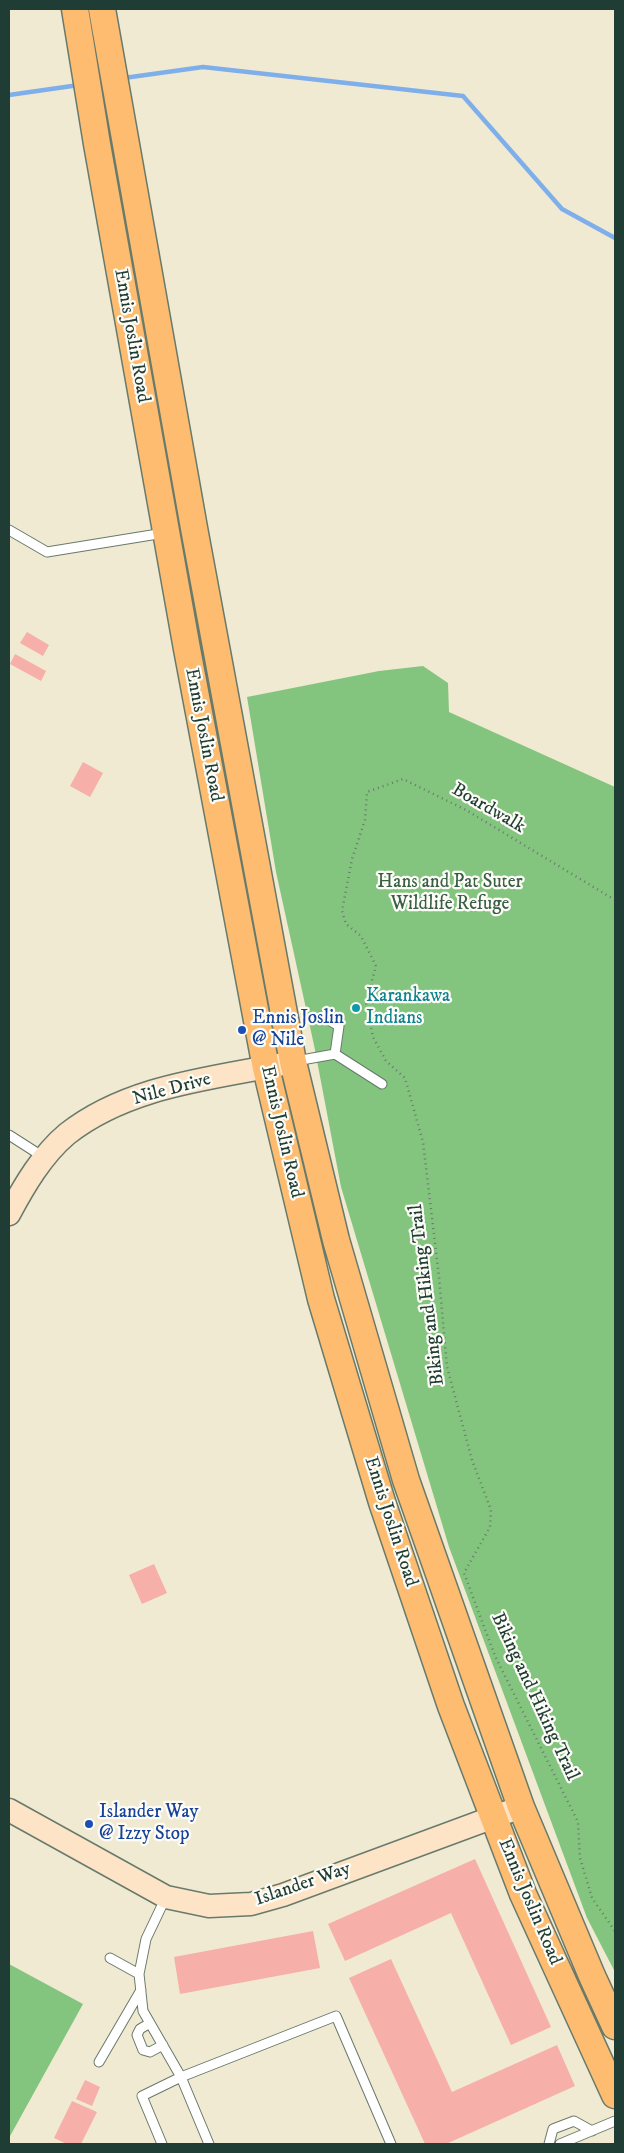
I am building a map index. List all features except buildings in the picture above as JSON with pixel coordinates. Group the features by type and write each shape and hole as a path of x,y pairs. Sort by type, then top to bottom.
{"main road":[{"name":"Ennis Joslin Road","path":"103,18 194,528 293,1062 336,1240 406,1480 521,1806 592,1976 615,2026"},
{"name":"Ennis Joslin Road","path":"76,21 167,533 266,1068 321,1299 382,1502 451,1706 523,1894 615,2096"},
{"path":"167,533 194,528"}],"street":[{"name":"Nile Drive","path":"9,1214 23,1188 45,1158 66,1135 88,1120 147,1092 293,1062"},
{"name":"Islander Way","path":"9,1810 118,1872 166,1896 209,1906 251,1904 283,1895 521,1806"}],"lane":[{"path":"9,530 47,552 167,533"},
{"path":"322,1016 339,1026 335,1054"},
{"path":"293,1062 335,1054 382,1084"},
{"path":"9,1135 45,1158"},
{"path":"166,1896 146,1939 139,1974 143,2011 181,2077 209,2144"},
{"path":"110,1958 139,1974"},
{"path":"99,2062 141,1990"},
{"path":"162,2144 142,2096 181,2077 336,2016 392,2144"},
{"path":"150,2023 140,2029 137,2035 143,2050 150,2052 163,2045"},
{"path":"549,2144 553,2130 574,2121 592,2131"},
{"path":"560,2144 615,2122"}],"path":[{"name":"Boardwalk","path":"364,820 367,792 403,779 466,810 615,900"},
{"name":"Biking and Hiking Trail","path":"364,820 352,859 342,911 346,924 361,936 376,966 366,1002 373,1037 386,1061 405,1078 422,1142 439,1277 447,1367 472,1460 491,1510 490,1527 464,1573 495,1656 578,1822 580,1858 592,1898 615,1931"}],"green space":[{"name":"Hans and Pat Suter Wildlife Refuge","path":"423,666 448,683 449,712 615,787 615,1972 587,1918 449,1547 341,1187 314,1045 276,872 247,697 379,671"},
{"path":"9,1964 83,2004 9,2138"}],"waterway":[{"path":"124,78 203,67 463,96 562,209 615,238"},
{"path":"9,95 79,85"}],"place":[{"name":"Karankawa Indians","path":"356,1008"},
{"name":"Ennis Joslin @ Nile","path":"242,1030"},
{"name":"Islander Way @ Izzy Stop","path":"89,1824"}]}
